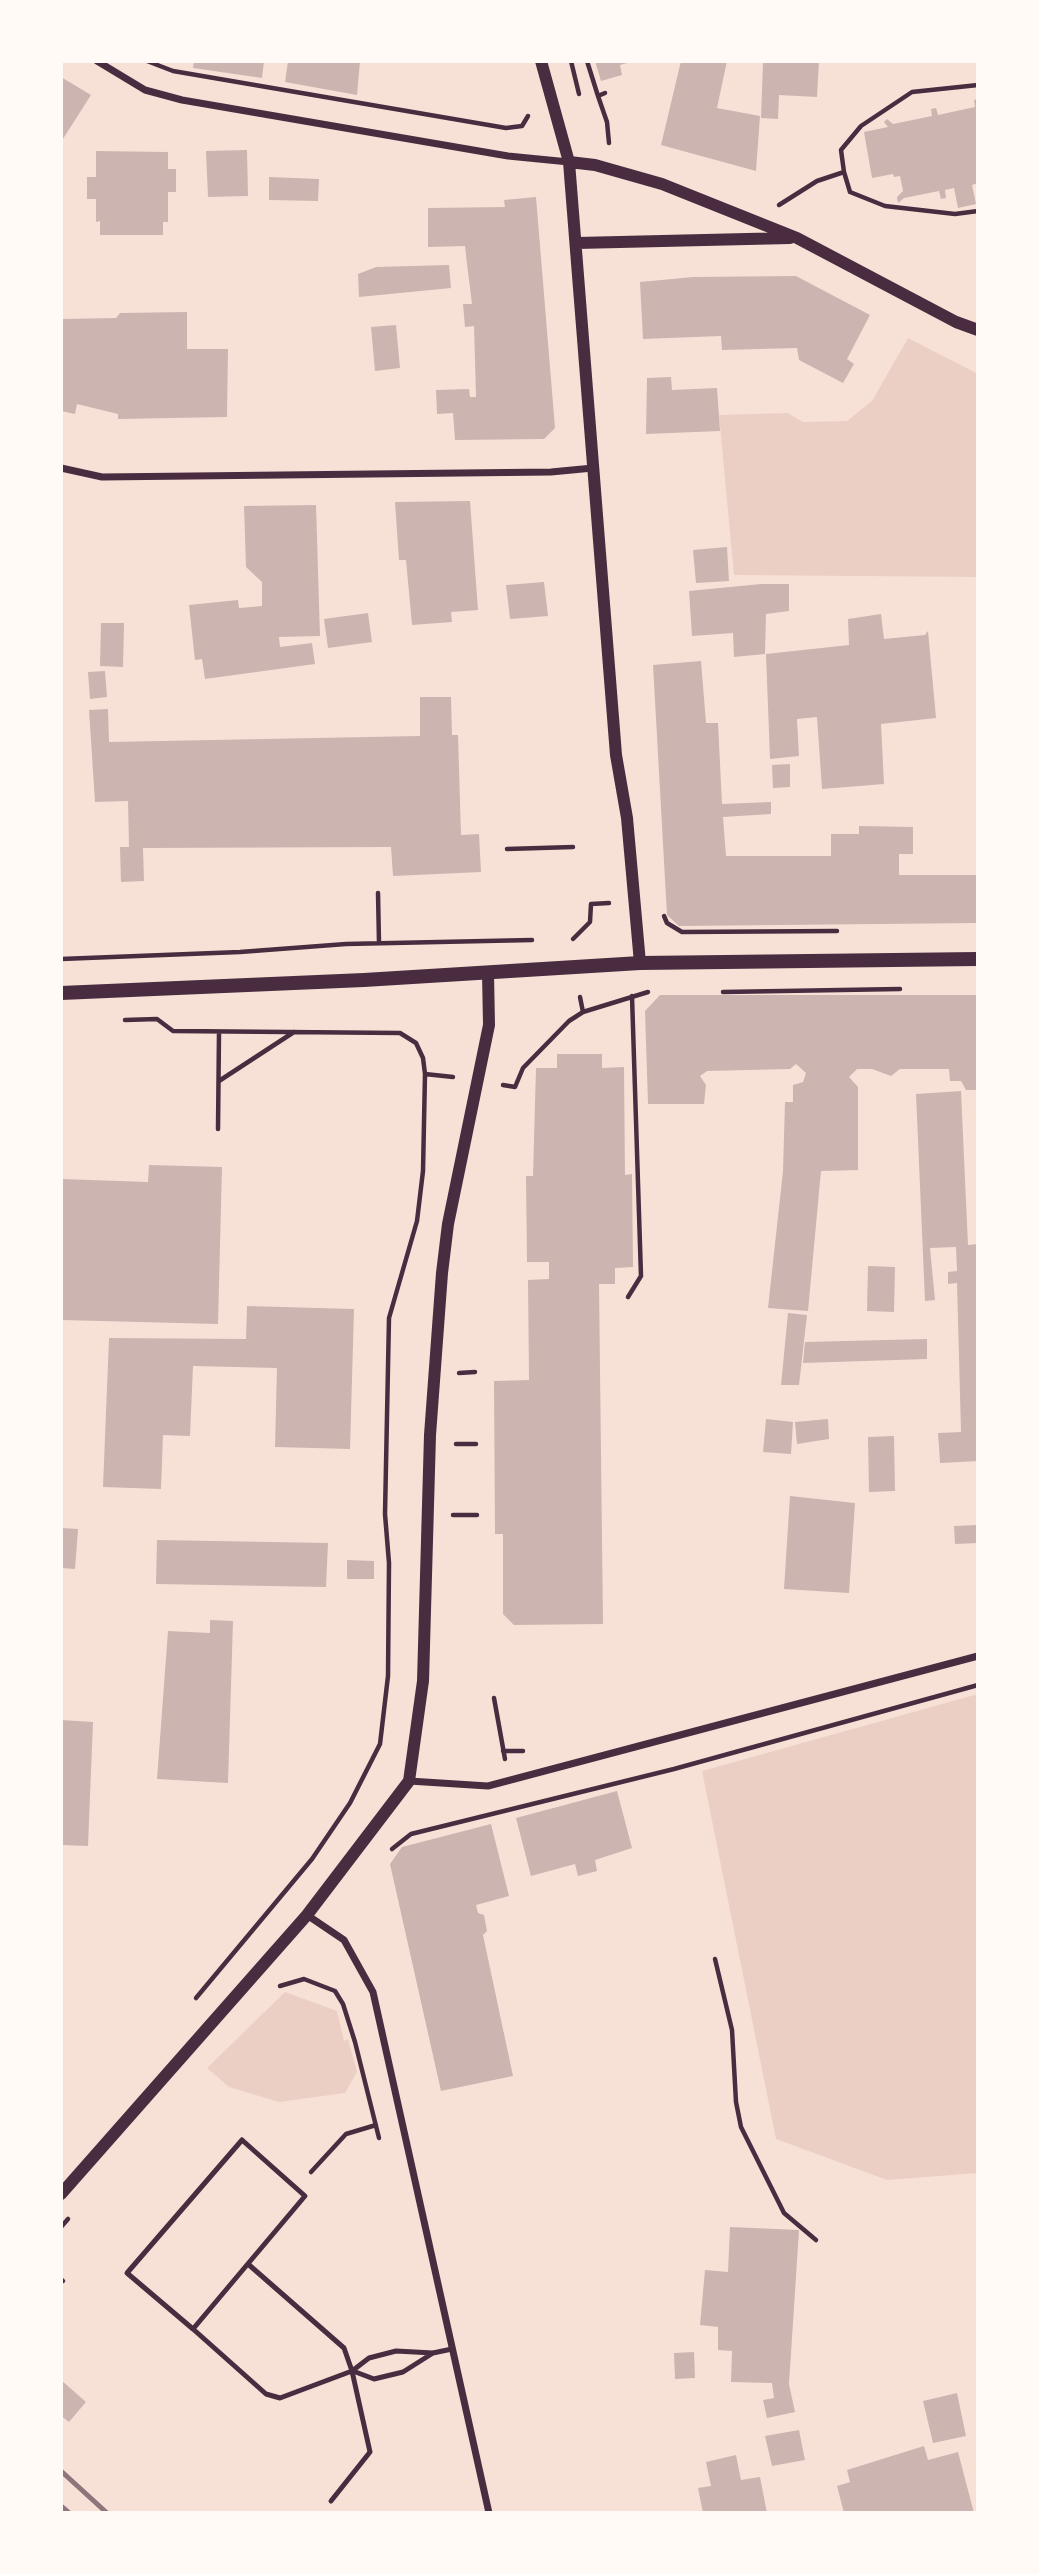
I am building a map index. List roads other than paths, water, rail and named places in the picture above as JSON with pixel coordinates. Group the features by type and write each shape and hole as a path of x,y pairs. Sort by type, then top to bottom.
{"main road":[{"path":"61,993 488,973 640,962 978,959"}],"street":[{"path":"97,61 145,90 182,100 508,156 595,165 662,184 797,238 957,322 978,330"},
{"path":"541,61 569,162 616,755 627,818 640,962"},
{"path":"577,243 797,238"},
{"path":"61,468 102,478 551,472 593,468"},
{"path":"61,2194 307,1915 409,1781 423,1681 430,1436 442,1273 448,1224 489,1025 488,973"},
{"path":"409,1781 488,1786 978,1656"},
{"path":"307,1915 344,1940 373,1992 489,2513"}],"lane":[{"path":"192,2329 305,2196 242,2140 127,2273 266,2394 280,2398 352,2371 369,2358 396,2351 433,2353 453,2349"},
{"path":"248,2264 344,2348 352,2371 370,2452 331,2501"},
{"path":"352,2371 374,2379 403,2372 433,2353"}],"railway":[{"path":"61,2471 107,2513"},
{"path":"61,2506 69,2513"}]}
